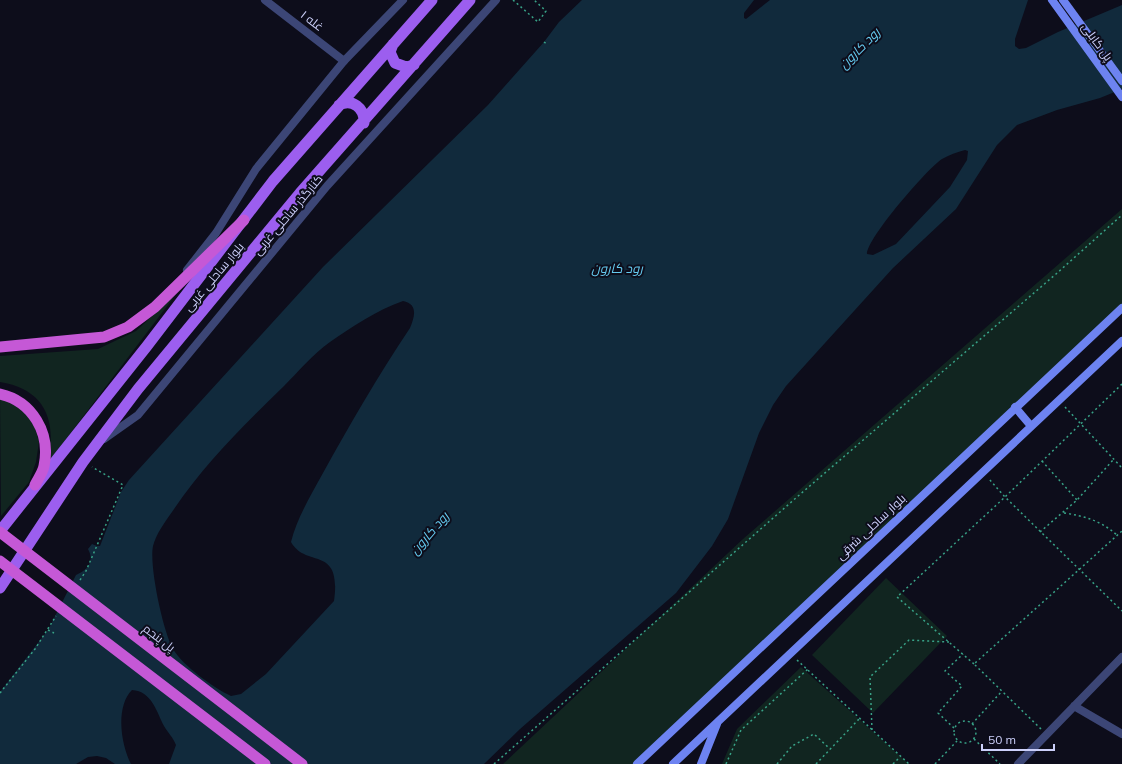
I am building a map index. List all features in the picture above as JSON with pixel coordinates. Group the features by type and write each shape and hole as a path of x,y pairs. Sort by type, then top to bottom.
{"highway":[{"path":"0,347 104,337 128,327 155,307 244,220"},
{"path":"0,394 10,396 28,408 40,425 46,445 44,466 35,486"},
{"name":"پل پنجم","path":"0,531 302,764"},
{"path":"0,561 264,764"}],"main road":[{"name":"بلوار ساحلی غربی","path":"0,531 147,346 273,182 338,105 432,0"},
{"name":"بلوار ساحلی غربی","path":"0,588 83,462 143,383 300,193 364,123 470,0"},
{"name":"پل کابلی","path":"1052,0 1122,97"},
{"name":"پل کابلی","path":"1062,0 1122,81"},
{"path":"393,44 390,52 395,63 402,67 414,65"},
{"path":"338,105 350,103 357,106 362,111 364,123"},
{"name":"بلوار ساحلی شرقی","path":"637,764 1122,308"},
{"path":"673,764 1122,341"},
{"path":"1016,407 1031,426"},
{"name":"بلوار ساحلی غربی","path":"0,538 14,512"},
{"path":"701,764 718,721"}],"street":[{"name":"غله ۱","path":"265,0 344,61"},
{"path":"169,293 216,233 256,169 344,61 403,0"},
{"name":"کنارگذر ساحلی غربی","path":"98,443 138,415 327,186 496,0"},
{"path":"1018,764 1122,657"},
{"path":"1074,706 1122,734"}],"path":[{"path":"513,0 538,22 546,11 534,0"},
{"path":"544,42 548,45"},
{"path":"494,764 797,497 1056,274 1122,215"},
{"path":"1046,735 974,664 897,597 1122,384"},
{"path":"1058,400 1122,468"},
{"path":"1040,532 1064,513 1114,459"},
{"path":"1042,461 1077,500"},
{"path":"83,462 123,485"},
{"path":"982,472 1004,497 1122,611"},
{"path":"1064,513 1087,517 1098,522 1117,535"},
{"path":"974,664 1122,531"},
{"path":"48,630 54,634"},
{"path":"872,730 870,677 909,640 950,642"},
{"path":"790,653 908,764"},
{"path":"954,728 938,713 962,686 945,670 963,654"},
{"path":"726,764 741,730 808,669"},
{"path":"972,724 1002,691"},
{"path":"816,764 860,718"},
{"path":"961,721 966,721 972,724 976,730 974,739 966,744 957,741 954,737 954,728 961,721"},
{"path":"777,764 792,746 814,734 830,749"},
{"path":"974,739 1000,764"},
{"path":"936,764 957,741"},
{"path":"893,764 900,756"}],"green space":[{"path":"1122,209 1122,308 637,764 503,764 743,539"},
{"path":"177,293 47,464 51,435 45,410 38,400 28,392 16,386 0,382 0,356 98,349 136,331"},
{"path":"0,394 31,414 39,442 36,462 29,482 1,516"},
{"path":"886,578 947,636 873,713 812,655"},
{"path":"801,667 909,764 722,764 737,729"}],"water":[{"name":"رود کارون","path":"582,0 754,0 744,13 744,18 746,19 770,0 1028,0 1015,39 1015,46 1019,49 1026,48 1058,32 1122,5 1122,89 1100,98 1057,110 1017,125 997,145 956,209 893,268 786,386 773,405 759,433 728,519 712,546 676,593 520,729 484,764 169,764 176,745 175,742 164,726 149,698 139,691 132,690 123,706 121,726 127,756 131,764 115,764 106,758 97,756 88,757 76,764 0,764 0,692 48,630 76,575 84,571 89,565 91,558 88,549 92,544 100,546 121,492 129,480 323,267 488,105 544,42 559,22","holes":["965,150 968,151 967,160 950,187 896,244 873,255 867,254 877,234 899,204 934,165 942,159","403,301 411,305 414,311 410,328 376,381 333,455 305,507 291,542 297,550 305,555 328,564 333,572 335,583 334,601 266,674 241,694 231,696 199,676 178,656 173,649 161,614 155,583 152,555 156,537 184,494 197,478 239,431 312,358 330,342 356,325 374,314"]}]}
